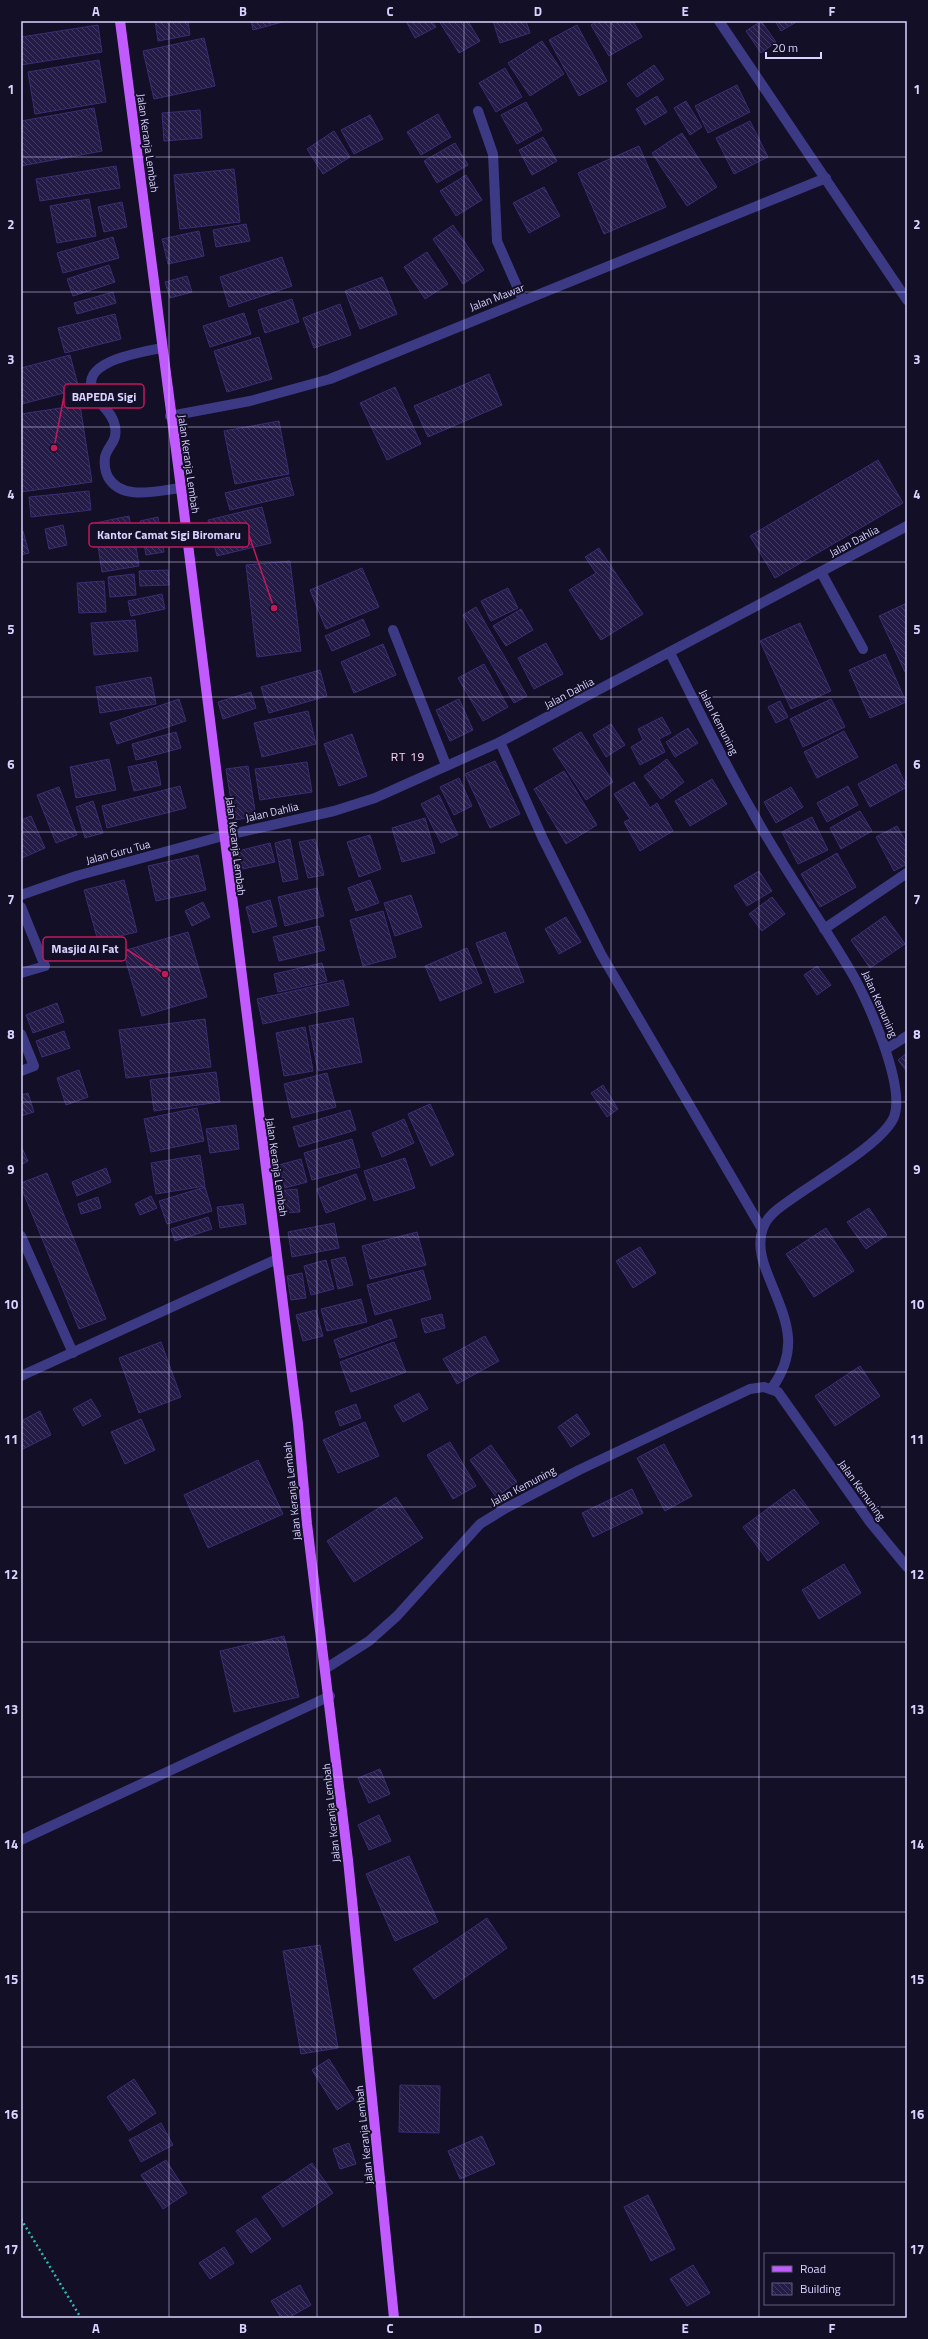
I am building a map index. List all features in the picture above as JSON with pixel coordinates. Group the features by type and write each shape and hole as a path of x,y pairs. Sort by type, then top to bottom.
{"main road":[{"name":"Jalan Keranja Lembah","path":"120,21 170,416 181,488 223,836 277,1258 325,1669 330,1696 394,2318"}],"street":[{"path":"721,21 907,300"},
{"path":"478,111 493,154 497,240 523,300"},
{"name":"Jalan Mawar","path":"170,416 250,401 330,379 826,178"},
{"path":"162,348 111,360 94,374 92,392 106,407 115,427 113,444 105,456 105,467 111,482 117,488 135,492 181,488"},
{"name":"Jalan Dahlia","path":"223,836 341,809 374,798 500,742 907,526"},
{"path":"821,572 863,649"},
{"path":"393,630 446,765"},
{"name":"Jalan Kemuning","path":"670,653 751,810 852,972 886,1049 895,1084 895,1115 889,1126 850,1159 774,1211 762,1229 760,1247 764,1264 790,1342 784,1367 772,1388"},
{"path":"500,742 543,839 601,954 762,1229"},
{"name":"Jalan Guru Tua","path":"21,895 76,876 223,836"},
{"path":"824,929 907,873"},
{"path":"21,908 45,966 21,973"},
{"path":"21,1034 34,1066 21,1070"},
{"path":"886,1049 907,1036"},
{"path":"21,1236 73,1353"},
{"path":"21,1376 277,1258"},
{"name":"Jalan Kemuning","path":"325,1669 368,1641 397,1616 464,1539 480,1524 535,1492 720,1401 750,1389 772,1388 778,1392 870,1522 907,1566"},
{"path":"21,1840 330,1696"}],"path":[{"path":"21,2220 81,2318"}],"building":[{"path":"155,21 188,21 190,35 158,41"},
{"path":"251,21 286,21 253,30"},
{"path":"406,21 432,21 436,27 415,38"},
{"path":"439,21 468,21 480,41 459,53"},
{"path":"493,21 526,21 530,33 500,43"},
{"path":"597,21 633,21 642,37 609,56 591,25"},
{"path":"761,21 776,42 761,53 746,31"},
{"path":"775,21 798,21 781,31"},
{"path":"98,25 102,52 21,65 21,37"},
{"path":"577,25 607,81 579,96 549,40"},
{"path":"204,38 215,86 154,99 143,51"},
{"path":"542,41 564,74 530,96 508,63"},
{"path":"99,60 106,102 35,114 28,72"},
{"path":"654,65 664,79 637,97 627,84"},
{"path":"505,68 522,97 496,112 479,83"},
{"path":"737,85 750,112 708,133 695,106"},
{"path":"657,96 667,112 645,125 636,109"},
{"path":"686,101 702,127 690,135 674,108"},
{"path":"526,102 542,130 517,144 501,115"},
{"path":"94,108 102,151 21,166 21,121"},
{"path":"200,110 202,138 164,141 162,113"},
{"path":"438,114 451,137 421,155 407,132"},
{"path":"370,115 383,139 354,154 341,130"},
{"path":"750,121 768,157 734,174 716,138"},
{"path":"334,131 350,157 323,174 307,149"},
{"path":"682,133 717,187 687,206 652,153"},
{"path":"543,137 557,161 532,175 519,150"},
{"path":"455,143 468,165 437,183 424,161"},
{"path":"639,146 666,207 604,234 578,173"},
{"path":"116,166 120,188 40,201 36,179"},
{"path":"234,169 240,222 180,229 174,175"},
{"path":"466,175 482,200 456,216 440,191"},
{"path":"544,187 560,216 529,233 513,203"},
{"path":"89,199 96,236 57,243 50,206"},
{"path":"122,202 127,227 104,232 98,207"},
{"path":"246,224 250,241 216,247 213,230"},
{"path":"453,225 484,270 463,284 433,239"},
{"path":"199,231 204,256 168,264 162,239"},
{"path":"113,237 119,258 63,273 57,253"},
{"path":"427,252 448,284 425,299 404,267"},
{"path":"282,257 292,286 229,307 220,277"},
{"path":"109,265 115,282 73,296 67,279"},
{"path":"187,276 192,292 170,298 165,282"},
{"path":"382,277 397,314 360,329 345,291"},
{"path":"113,292 116,303 77,314 74,303"},
{"path":"292,299 299,322 265,333 258,310"},
{"path":"340,304 351,335 314,348 303,318"},
{"path":"244,313 251,334 210,347 203,326"},
{"path":"115,314 121,339 65,353 58,328"},
{"path":"259,337 272,379 227,392 214,351"},
{"path":"70,355 79,389 22,404 21,368"},
{"path":"489,374 502,405 428,437 414,406"},
{"path":"395,387 421,444 387,460 360,403"},
{"path":"80,405 92,482 21,492 21,414"},
{"path":"279,421 289,474 235,484 224,431"},
{"path":"878,460 903,503 775,578 750,536"},
{"path":"289,477 294,495 230,510 225,493"},
{"path":"89,491 91,510 31,517 29,497"},
{"path":"262,507 271,543 217,556 208,520"},
{"path":"129,516 132,533 93,541 90,524"},
{"path":"158,517 164,552 146,555 140,521"},
{"path":"63,525 67,545 49,549 45,529"},
{"path":"21,531 23,531 29,553 21,555"},
{"path":"135,540 139,566 102,572 98,546"},
{"path":"599,548 643,614 601,640 569,590 596,573 585,557"},
{"path":"290,561 301,651 257,657 246,565"},
{"path":"362,568 379,607 326,629 310,590"},
{"path":"168,570 169,585 140,586 139,571"},
{"path":"134,574 136,595 110,597 108,577"},
{"path":"104,581 106,612 79,613 77,583"},
{"path":"508,588 518,608 491,621 481,601"},
{"path":"162,594 165,609 131,616 128,601"},
{"path":"907,603 907,671 905,672 879,616"},
{"path":"476,607 527,696 514,703 463,615"},
{"path":"521,609 533,630 506,646 493,626"},
{"path":"363,619 370,635 332,651 325,636"},
{"path":"135,620 138,651 94,655 91,623"},
{"path":"800,623 831,691 791,709 760,641"},
{"path":"546,643 563,674 534,689 518,658"},
{"path":"383,644 396,675 354,693 341,662"},
{"path":"885,654 906,702 870,718 849,670"},
{"path":"484,664 508,707 483,721 458,678"},
{"path":"320,670 327,696 269,713 261,687"},
{"path":"151,677 156,704 100,713 96,687"},
{"path":"251,692 256,708 223,719 218,702"},
{"path":"179,699 186,721 117,744 110,723"},
{"path":"459,699 473,730 450,741 436,710"},
{"path":"831,699 845,727 803,747 790,719"},
{"path":"780,701 788,717 776,723 768,707"},
{"path":"308,711 316,744 262,757 254,723"},
{"path":"662,717 671,733 659,739 665,752 640,765 631,747 643,740 638,729"},
{"path":"611,724 625,745 606,757 593,735"},
{"path":"688,728 698,743 675,757 666,742"},
{"path":"844,731 858,757 817,778 804,752"},
{"path":"176,732 181,748 136,760 132,744"},
{"path":"581,732 613,782 586,800 553,749"},
{"path":"352,734 367,776 339,786 324,744"},
{"path":"109,759 116,790 76,798 70,767"},
{"path":"667,759 684,782 661,799 644,776"},
{"path":"156,761 161,785 134,791 128,767"},
{"path":"495,761 520,814 490,828 465,774"},
{"path":"307,762 312,792 260,800 255,769"},
{"path":"896,764 907,787 870,807 858,784"},
{"path":"248,766 256,817 234,820 226,769"},
{"path":"564,771 597,825 566,844 534,789"},
{"path":"459,778 472,806 454,815 440,787"},
{"path":"712,779 727,804 690,826 675,801"},
{"path":"634,782 650,808 657,803 673,831 640,851 624,822 630,819 614,794"},
{"path":"180,786 186,808 107,828 102,806"},
{"path":"848,786 858,805 827,822 817,803"},
{"path":"59,787 77,835 56,843 37,795"},
{"path":"791,787 803,807 776,823 764,802"},
{"path":"439,795 458,835 441,843 421,804"},
{"path":"93,801 103,833 85,838 76,807"},
{"path":"860,811 872,831 841,849 830,828"},
{"path":"31,816 45,848 22,858 21,820"},
{"path":"812,817 828,850 798,864 782,832"},
{"path":"425,818 435,853 402,862 392,828"},
{"path":"897,826 907,844 907,864 894,871 876,837"},
{"path":"370,835 381,869 359,877 347,842"},
{"path":"290,839 298,879 283,882 275,843"},
{"path":"315,839 324,875 308,878 299,842"},
{"path":"270,843 275,862 243,869 238,851"},
{"path":"837,853 856,887 820,907 801,874"},
{"path":"198,855 206,890 156,901 148,866"},
{"path":"759,871 772,891 747,906 734,886"},
{"path":"124,880 137,932 98,941 84,890"},
{"path":"370,880 379,903 356,911 348,888"},
{"path":"317,888 324,916 285,926 278,897"},
{"path":"411,895 422,927 395,936 384,903"},
{"path":"772,897 785,914 762,931 749,914"},
{"path":"270,900 277,926 253,933 246,907"},
{"path":"203,902 210,917 192,926 185,911"},
{"path":"383,911 396,957 363,966 350,920"},
{"path":"885,916 905,944 870,968 851,940"},
{"path":"566,917 581,942 559,954 545,929"},
{"path":"319,926 325,950 279,961 273,937"},
{"path":"188,932 207,997 142,1016 123,951"},
{"path":"505,932 524,982 495,993 476,943"},
{"path":"467,948 482,983 440,1001 425,966"},
{"path":"322,963 327,981 278,992 274,974"},
{"path":"817,966 831,985 817,995 804,975"},
{"path":"343,980 349,1005 263,1024 257,999"},
{"path":"57,1003 64,1022 33,1033 26,1015"},
{"path":"353,1018 362,1062 318,1071 309,1026"},
{"path":"205,1019 211,1067 126,1078 119,1030"},
{"path":"305,1027 313,1071 284,1076 276,1033"},
{"path":"64,1031 70,1048 42,1057 36,1041"},
{"path":"907,1053 907,1072 898,1060"},
{"path":"79,1070 88,1097 66,1105 57,1078"},
{"path":"216,1072 220,1102 154,1111 150,1080"},
{"path":"327,1073 336,1107 292,1118 284,1084"},
{"path":"603,1085 618,1109 607,1117 591,1093"},
{"path":"28,1093 34,1112 21,1116 21,1095"},
{"path":"430,1104 454,1155 431,1166 408,1114"},
{"path":"197,1108 204,1141 151,1152 144,1119"},
{"path":"350,1110 356,1130 299,1147 293,1127"},
{"path":"404,1119 414,1143 382,1157 372,1133"},
{"path":"236,1125 239,1149 210,1153 206,1129"},
{"path":"352,1139 360,1167 312,1180 304,1153"},
{"path":"21,1146 28,1161 21,1165"},
{"path":"200,1155 205,1186 156,1194 151,1163"},
{"path":"405,1158 415,1188 374,1201 364,1171"},
{"path":"301,1159 307,1182 285,1188 279,1165"},
{"path":"106,1168 111,1182 77,1196 72,1182"},
{"path":"47,1173 106,1319 79,1329 21,1187 21,1183"},
{"path":"356,1174 366,1199 326,1213 317,1189"},
{"path":"205,1187 212,1211 167,1224 159,1201"},
{"path":"297,1189 300,1212 281,1213 278,1191"},
{"path":"151,1196 157,1208 140,1215 135,1204"},
{"path":"98,1197 101,1208 81,1214 78,1204"},
{"path":"243,1204 246,1224 220,1228 217,1207"},
{"path":"869,1208 887,1235 866,1249 847,1222"},
{"path":"208,1217 212,1229 175,1241 171,1229"},
{"path":"334,1223 339,1248 292,1257 288,1232"},
{"path":"826,1228 854,1271 814,1297 786,1254"},
{"path":"417,1232 426,1265 370,1279 362,1246"},
{"path":"640,1247 656,1273 633,1288 616,1261"},
{"path":"345,1257 353,1285 338,1289 331,1260"},
{"path":"326,1260 334,1289 311,1295 304,1266"},
{"path":"423,1270 431,1299 375,1315 367,1285"},
{"path":"302,1273 306,1298 291,1300 287,1276"},
{"path":"361,1299 367,1322 327,1331 321,1309"},
{"path":"316,1310 323,1336 303,1341 296,1315"},
{"path":"442,1314 445,1328 425,1333 421,1319"},
{"path":"391,1319 397,1337 340,1358 334,1340"},
{"path":"485,1336 499,1361 457,1384 443,1359"},
{"path":"161,1342 181,1397 139,1413 119,1358"},
{"path":"394,1342 406,1372 351,1392 340,1362"},
{"path":"860,1366 880,1396 835,1426 815,1396"},
{"path":"419,1393 428,1409 403,1422 394,1406"},
{"path":"91,1399 101,1416 83,1426 73,1409"},
{"path":"356,1404 361,1418 340,1426 335,1412"},
{"path":"40,1411 51,1435 21,1450 21,1421"},
{"path":"577,1414 590,1434 571,1447 558,1427"},
{"path":"141,1419 155,1450 125,1464 111,1432"},
{"path":"365,1422 379,1456 338,1473 323,1440"},
{"path":"450,1442 476,1486 453,1499 427,1455"},
{"path":"664,1444 692,1496 665,1511 637,1458"},
{"path":"491,1445 517,1482 496,1497 470,1460"},
{"path":"258,1460 283,1514 208,1548 184,1495"},
{"path":"632,1489 643,1513 593,1537 582,1513"},
{"path":"794,1489 819,1523 768,1561 743,1527"},
{"path":"396,1497 423,1538 354,1582 327,1541"},
{"path":"844,1564 861,1593 819,1619 802,1590"},
{"path":"284,1636 299,1697 234,1712 220,1651"},
{"path":"380,1769 390,1794 369,1803 358,1778"},
{"path":"379,1815 391,1841 369,1850 358,1825"},
{"path":"409,1856 438,1922 395,1941 366,1874"},
{"path":"487,1918 507,1948 434,1999 413,1969"},
{"path":"320,1945 338,2048 301,2054 283,1951"},
{"path":"329,2059 354,2099 337,2110 312,2070"},
{"path":"134,2079 156,2113 129,2131 107,2097"},
{"path":"400,2085 440,2086 439,2133 399,2132"},
{"path":"161,2123 173,2145 141,2162 129,2140"},
{"path":"482,2136 495,2164 460,2179 448,2151"},
{"path":"349,2143 356,2164 340,2169 333,2149"},
{"path":"166,2160 187,2193 163,2209 141,2175"},
{"path":"312,2163 333,2193 283,2227 262,2197"},
{"path":"648,2195 675,2249 651,2261 624,2207"},
{"path":"256,2218 271,2239 251,2253 236,2231"},
{"path":"224,2247 234,2263 210,2279 199,2263"},
{"path":"693,2265 710,2293 687,2306 670,2279"},
{"path":"300,2285 311,2305 288,2318 281,2318 271,2301"}],"place":[{"name":"BAPEDA Sigi","path":"54,448"},
{"name":"Kantor Camat Sigi Biromaru","path":"274,608"},
{"name":"Masjid Al Fat","path":"165,974"}],"district":[{"name":"RT 19","path":"408,757"}]}
